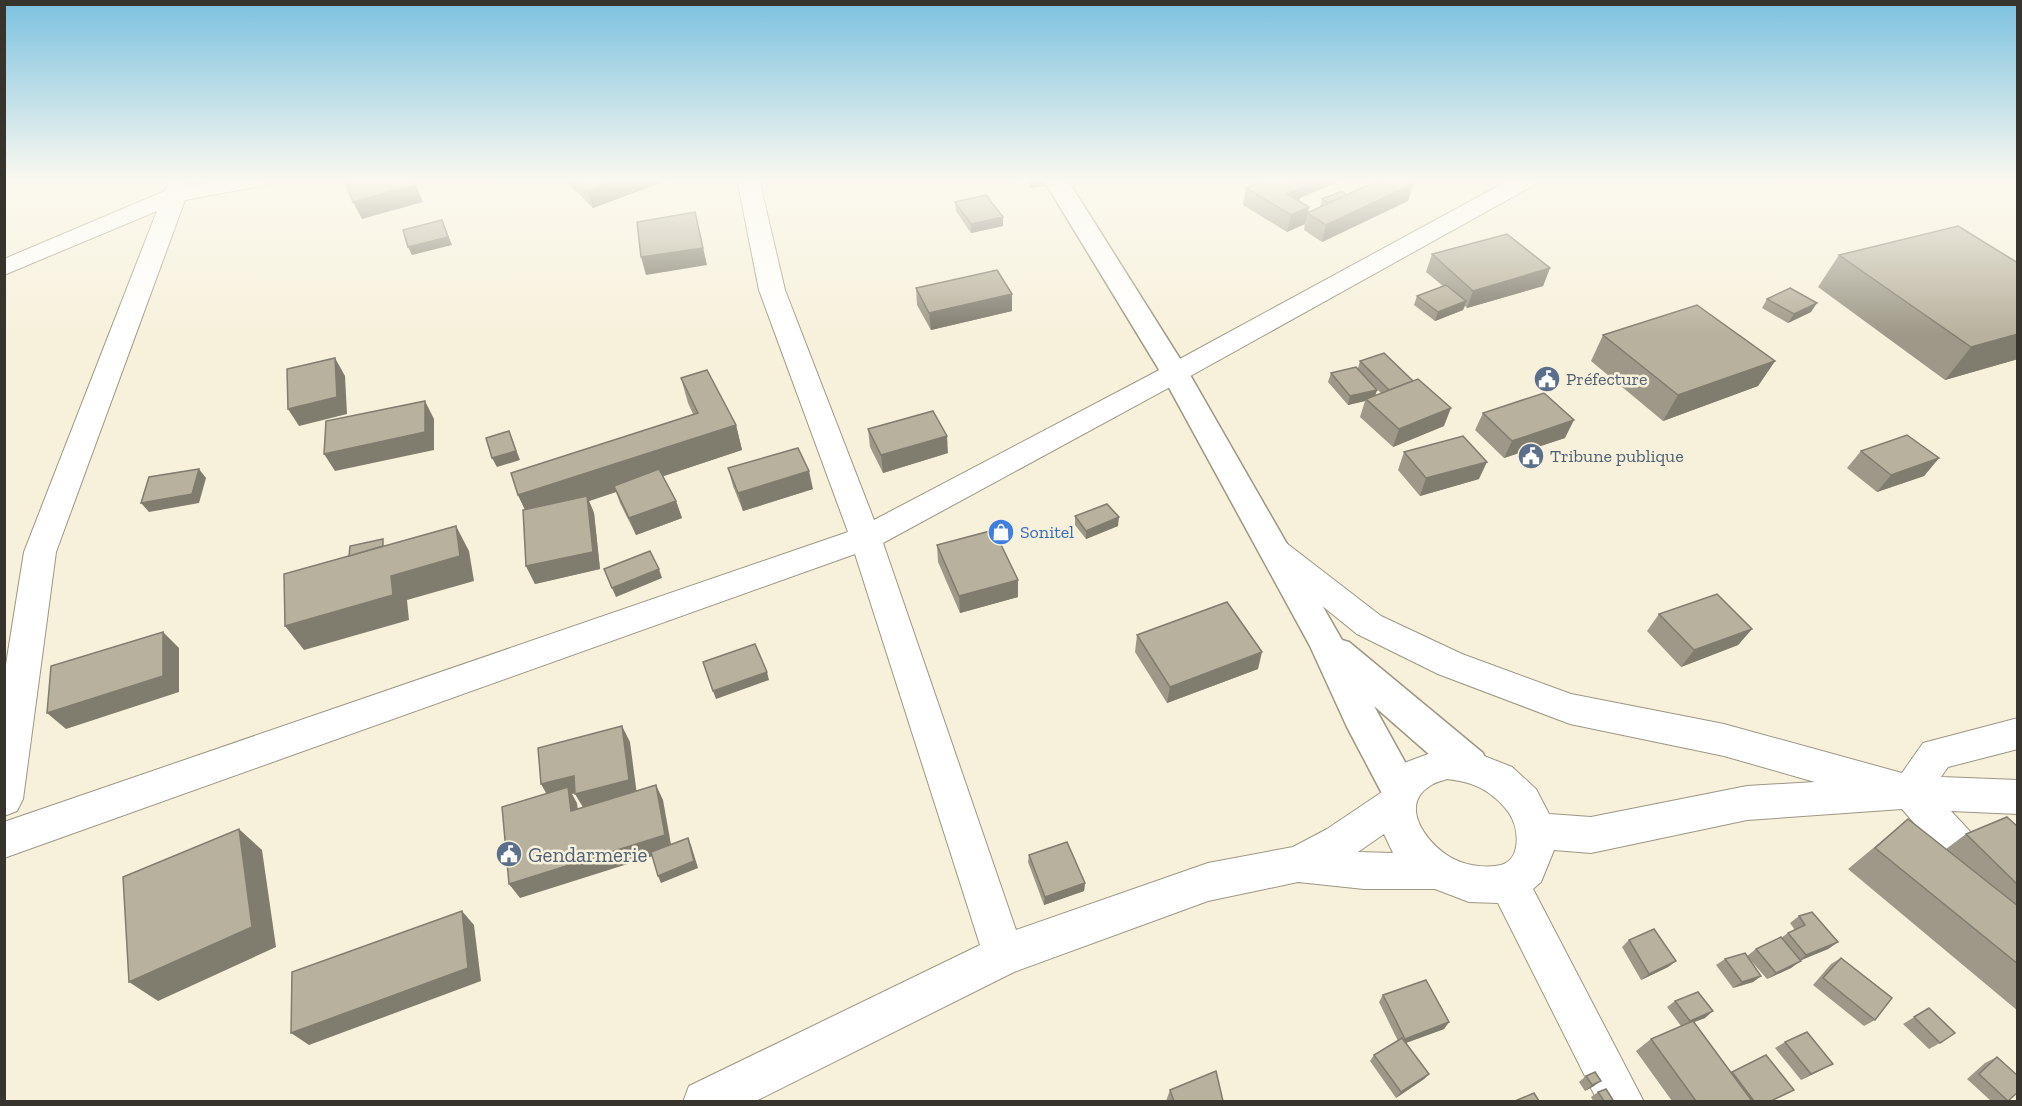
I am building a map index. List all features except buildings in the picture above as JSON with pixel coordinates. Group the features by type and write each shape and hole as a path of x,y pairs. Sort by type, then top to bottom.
{"street":[{"path":"4,268 84,231"},
{"path":"4,799 40,552 162,231"},
{"path":"759,231 772,290 866,538 1004,955"},
{"path":"1087,231 1175,373 1326,643 1399,796"},
{"path":"4,840 866,538 1175,373 1434,231"},
{"path":"1274,550 1369,625 1450,664 1570,709 1724,740 1910,792 2018,913"},
{"path":"1326,643 1394,704 1469,765 1492,775 1513,789 1528,809 1537,831 1536,852 1526,870 1508,882 1485,886 1460,882 1435,871 1415,854 1401,832 1396,810 1399,796 1411,776 1427,767 1447,763 1469,765"},
{"path":"1910,792 1936,754 2018,733"},
{"path":"1537,831 1591,835 1747,803 1910,792 2018,797"},
{"path":"705,1101 1004,955 1208,882 1298,864 1341,842 1399,796"},
{"path":"1298,864 1364,871 1435,871"},
{"path":"1508,882 1622,1101"}],"place":[{"name":"Préfecture","path":"1547,379"},
{"name":"Tribune publique","path":"1531,456"},
{"name":"Sonitel","path":"1001,532"},
{"name":"Gendarmerie","path":"509,854"}]}
